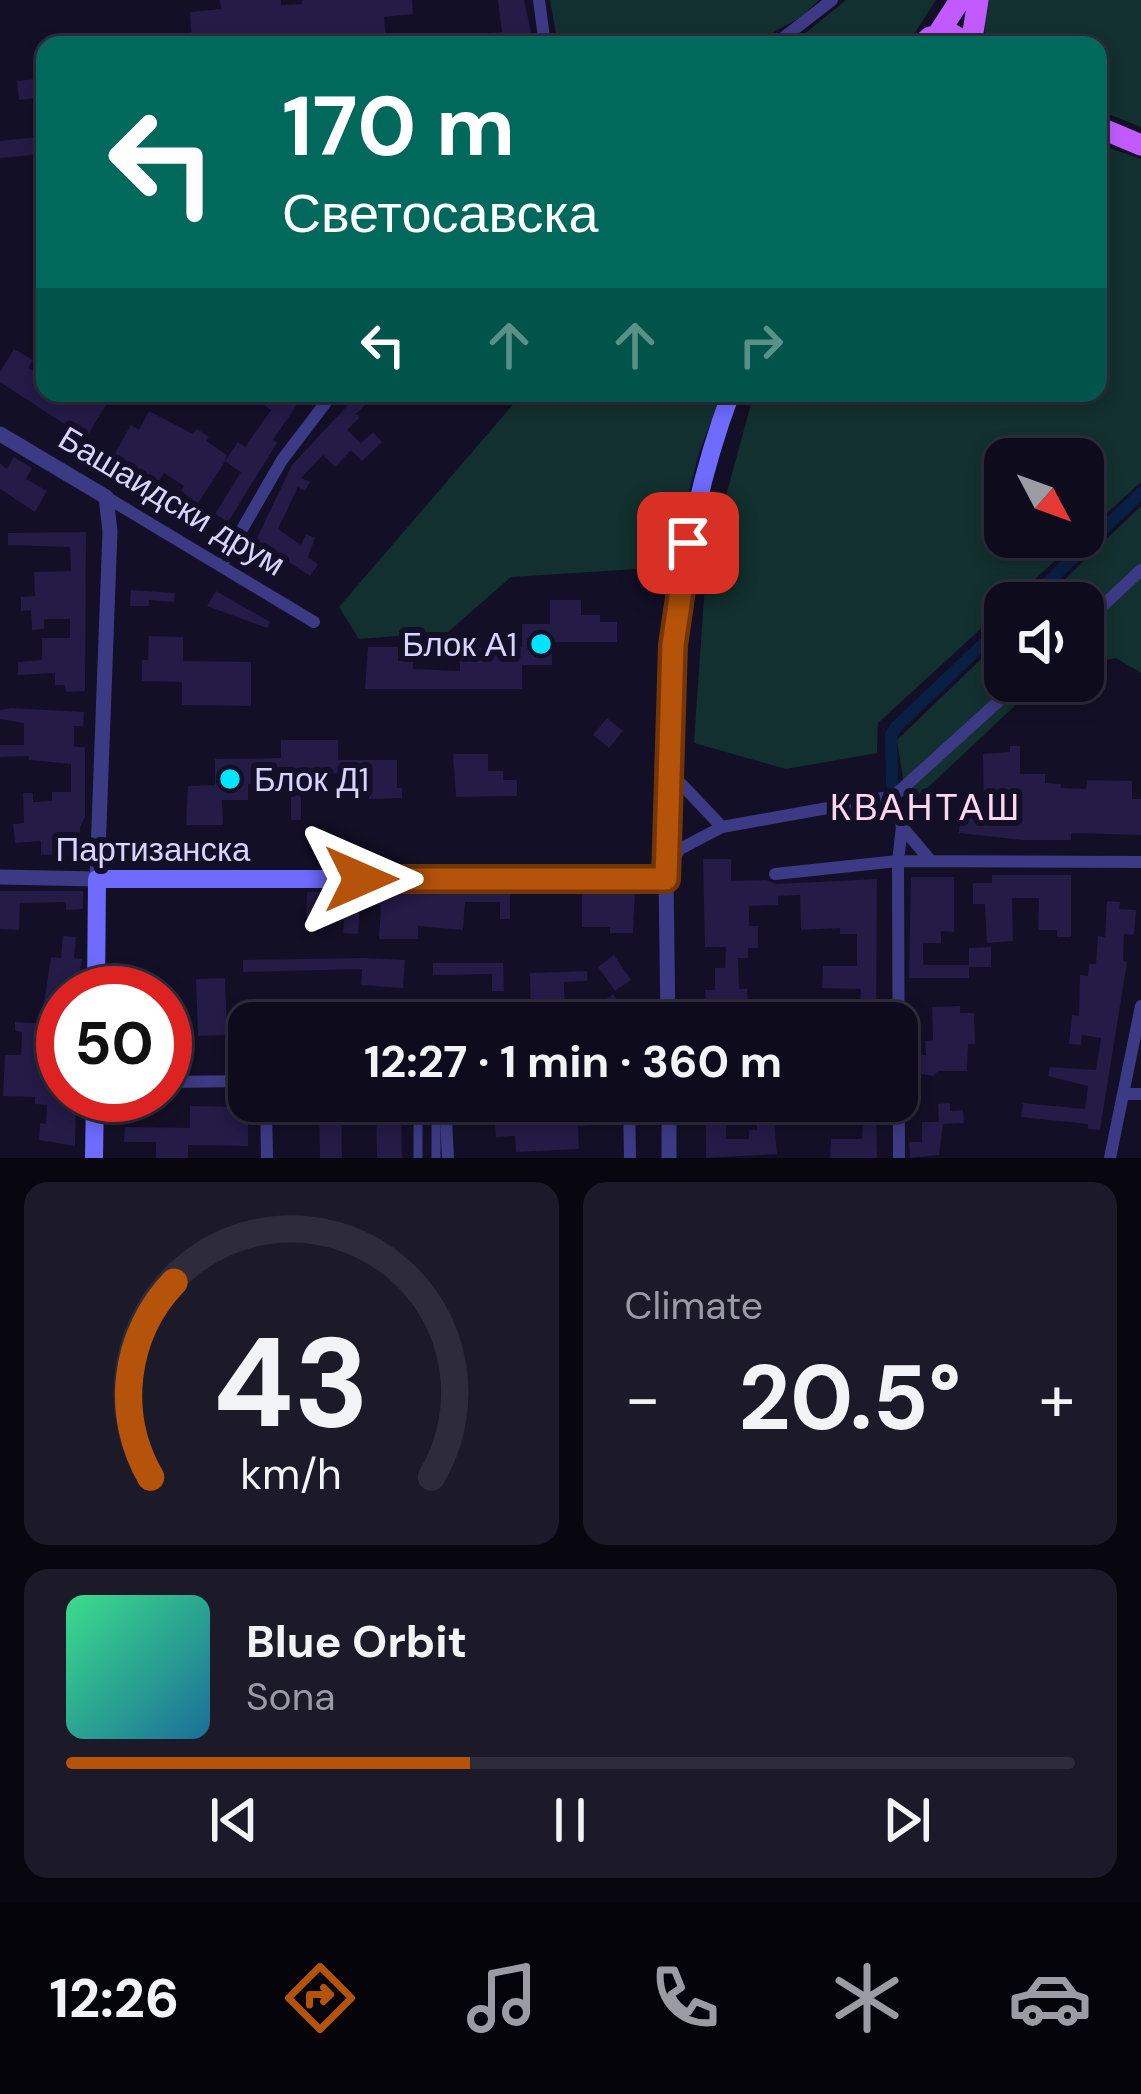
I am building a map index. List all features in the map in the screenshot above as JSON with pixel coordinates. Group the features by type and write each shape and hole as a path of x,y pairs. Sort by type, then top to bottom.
{"main road":[{"path":"933,36 960,0"},
{"path":"972,36 978,0"},
{"path":"1107,131 1141,145"},
{"path":"666,873 673,645 681,580 704,474 728,402"},
{"name":"Партизанска","path":"97,879 666,873"},
{"path":"96,966 97,879"},
{"path":"94,1122 94,1158"}],"street":[{"path":"539,0 544,36"},
{"path":"785,36 832,0"},
{"path":"222,564 283,460 326,402"},
{"name":"Башаидски друм","path":"0,434 314,622"},
{"path":"97,879 110,531 106,496"},
{"path":"1104,604 1141,570"},
{"path":"668,1002 666,873 680,849 722,827 894,796 999,702"},
{"path":"667,769 722,827"},
{"path":"894,796 902,827 898,861 899,1158"},
{"path":"902,827 930,860"},
{"path":"775,874 898,861 1141,862"},
{"name":"Партизанска","path":"0,878 97,879"},
{"path":"1110,1158 1141,1006"},
{"path":"192,1082 228,1081"},
{"path":"1123,1094 1141,1094"},
{"path":"266,1122 267,1158"},
{"path":"418,1122 418,1158"},
{"path":"436,1122 436,1158"},
{"path":"446,1122 448,1158"},
{"path":"629,1122 629,1158"},
{"path":"669,1122 669,1158"}],"green space":[{"path":"550,0 819,0 801,17 766,36 556,36"},
{"path":"846,0 936,0 913,36 802,36"},
{"path":"984,0 1141,0 1141,127 1107,114 1107,36 985,36"},
{"path":"1107,147 1141,159 1141,482 1104,516 1104,438 984,438 984,558 1058,558 1032,582 984,582 984,626 878,723 877,753 786,769 694,743 706,569 752,402 1107,402"},
{"path":"515,402 719,402 699,453 669,567 511,577 448,632 359,639 339,607"},
{"path":"1141,506 1141,673 1116,658 1104,661 1104,582 1062,582 1087,558 1104,558 1104,542"},
{"path":"984,656 984,702 1019,702 921,794 906,798 897,740"}],"building":[{"path":"220,0 281,0 281,5 302,4 302,0 412,0 413,14 384,17 386,36 191,36 190,12 221,9"},
{"path":"498,0 524,0 532,36 459,36 502,32"},
{"path":"36,79 36,98 19,100 17,81"},
{"path":"36,137 36,155 0,158 0,141"},
{"path":"14,349 33,360 28,368 36,373 36,402 108,402 86,438 0,382 0,372"},
{"path":"260,402 299,402 228,522 215,514 241,472 225,461 238,442 245,447 271,410"},
{"path":"351,402 368,402 347,430 361,443 373,432 382,442 362,461 351,450 335,467 323,455 301,478 310,482 305,491 298,487 278,529 301,545 306,534 315,538 308,557 318,564 310,576 256,540 292,465"},
{"path":"149,411 193,434 197,429 227,455 197,505 181,490 184,486 164,473 158,482 114,455 131,425 139,430"},
{"path":"14,457 32,468 26,479 47,491 35,512 0,489 0,463 7,469"},
{"path":"86,532 85,691 66,692 65,685 55,685 55,673 18,675 18,662 42,660 42,638 70,638 70,619 44,619 44,629 32,630 31,610 21,611 21,597 35,596 34,572 71,571 70,547 8,545 8,533"},
{"path":"131,590 175,593 174,602 149,600 149,606 130,606"},
{"path":"216,591 270,622 267,628 207,606"},
{"name":"Блок А1","path":"550,600 581,600 581,615 600,615 600,622 617,622 617,642 552,642 552,665 522,665 522,689 365,689 368,647 398,647 398,661 413,661 413,669 460,671 460,648 522,647 522,624 550,624"},
{"path":"149,636 183,637 183,661 251,662 251,706 182,705 182,682 142,681"},
{"path":"0,710 84,712 83,726 74,726 74,747 85,747 80,854 41,855 41,841 15,843 13,824 24,823 23,793 33,793 33,802 52,801 52,792 71,792 71,764 29,760 29,756 0,757 0,745 24,745 24,723 0,719"},
{"path":"607,718 623,731 609,748 593,735"},
{"name":"Блок Д1","path":"281,740 338,740 338,760 397,760 397,788 402,788 402,798 369,799 369,773 301,774 301,820 291,820 291,774 267,774 267,785 248,784 248,800 222,800 223,825 186,825 188,786 215,785 215,759 281,758"},
{"path":"1010,746 1020,746 1020,774 1045,774 1045,783 1061,784 1061,788 1086,789 1087,780 1132,781 1132,799 1141,799 1141,835 1071,833 1071,840 1022,840 959,833 960,815 984,817 983,754 1010,752"},
{"path":"453,754 488,754 488,771 503,771 503,780 517,780 517,796 456,797"},
{"path":"703,859 731,859 731,881 776,884 877,879 876,1002 860,1002 861,989 822,988 823,966 857,966 857,934 840,934 840,928 801,930 800,895 778,896 778,905 749,906 749,926 758,926 758,948 748,948 748,958 738,958 739,989 747,989 748,1002 706,1002 705,990 715,990 715,968 725,968 726,947 705,947"},
{"path":"992,875 1071,875 1071,937 1057,937 1057,930 1038,930 1039,898 1012,898 1013,941 987,943 985,904 973,904 973,883 992,883"},
{"path":"911,877 954,877 954,932 941,931 941,943 923,943 923,965 969,965 969,948 991,947 991,967 969,967 969,978 909,978"},
{"path":"0,891 83,891 83,909 66,910 66,902 20,903 19,930 0,929"},
{"path":"307,892 510,892 510,919 500,919 500,902 465,902 463,930 418,926 418,939 379,939 381,905 360,904 358,934 343,933 344,920 306,918"},
{"path":"578,892 635,892 633,933 582,927 582,894"},
{"path":"1107,901 1120,902 1119,909 1136,910 1134,935 1124,934 1123,961 1127,962 1100,1130 1088,1129 1088,1124 1021,1117 1023,1103 1085,1109 1088,1086 1048,1076 1050,1067 1096,1070 1101,1038 1082,1035 1081,1045 1069,1044 1072,1015 1079,1016 1080,975 1088,976 1089,964 1096,964 1098,936 1105,937"},
{"path":"63,936 76,937 74,958 82,959 81,966 50,966 51,957 61,958"},
{"path":"614,955 631,980 615,991 598,967"},
{"path":"243,960 405,960 403,988 361,985 362,969 243,972"},
{"path":"433,963 503,963 504,991 492,991 492,974 433,975"},
{"path":"587,971 587,981 564,982 564,1002 531,1002 530,973"},
{"path":"225,978 227,1035 198,1036 196,979"},
{"path":"960,1006 960,1013 974,1013 975,1044 968,1044 967,1071 918,1073 918,1055 926,1055 925,1041 933,1040 932,1007"},
{"path":"15,1022 36,1023 36,1104 35,1097 3,1096 5,1055 21,1055 22,1032 15,1031"},
{"path":"950,1103 950,1111 963,1110 964,1123 943,1124 939,1155 910,1158 909,1142 922,1142 922,1122 939,1122 938,1104"},
{"path":"192,1106 228,1107 228,1122 248,1122 248,1146 188,1145 188,1158 156,1158 156,1142 124,1142 125,1127 190,1128"},
{"path":"75,1122 75,1146 39,1140 40,1123"},
{"path":"319,1122 341,1122 342,1158 320,1158"},
{"path":"376,1122 401,1122 402,1158 377,1158"},
{"path":"457,1122 609,1124 578,1126 579,1149 516,1152 515,1136 496,1137 495,1123"},
{"path":"706,1122 726,1122 726,1139 749,1139 749,1130 757,1130 757,1122 774,1122 777,1154 706,1158"},
{"path":"863,1122 876,1122 877,1158 830,1158 831,1139 862,1139"}],"waterway":[{"path":"1048,582 1141,493"},
{"path":"892,784 891,735 896,727 984,643"}],"place":[{"name":"Блок А1","path":"541,644"},
{"name":"Блок Д1","path":"230,779"}],"district":[{"name":"КВАНТАШ","path":"926,807"}],"route":[{"path":"361,879 666,879 673,645 688,543"}]}
